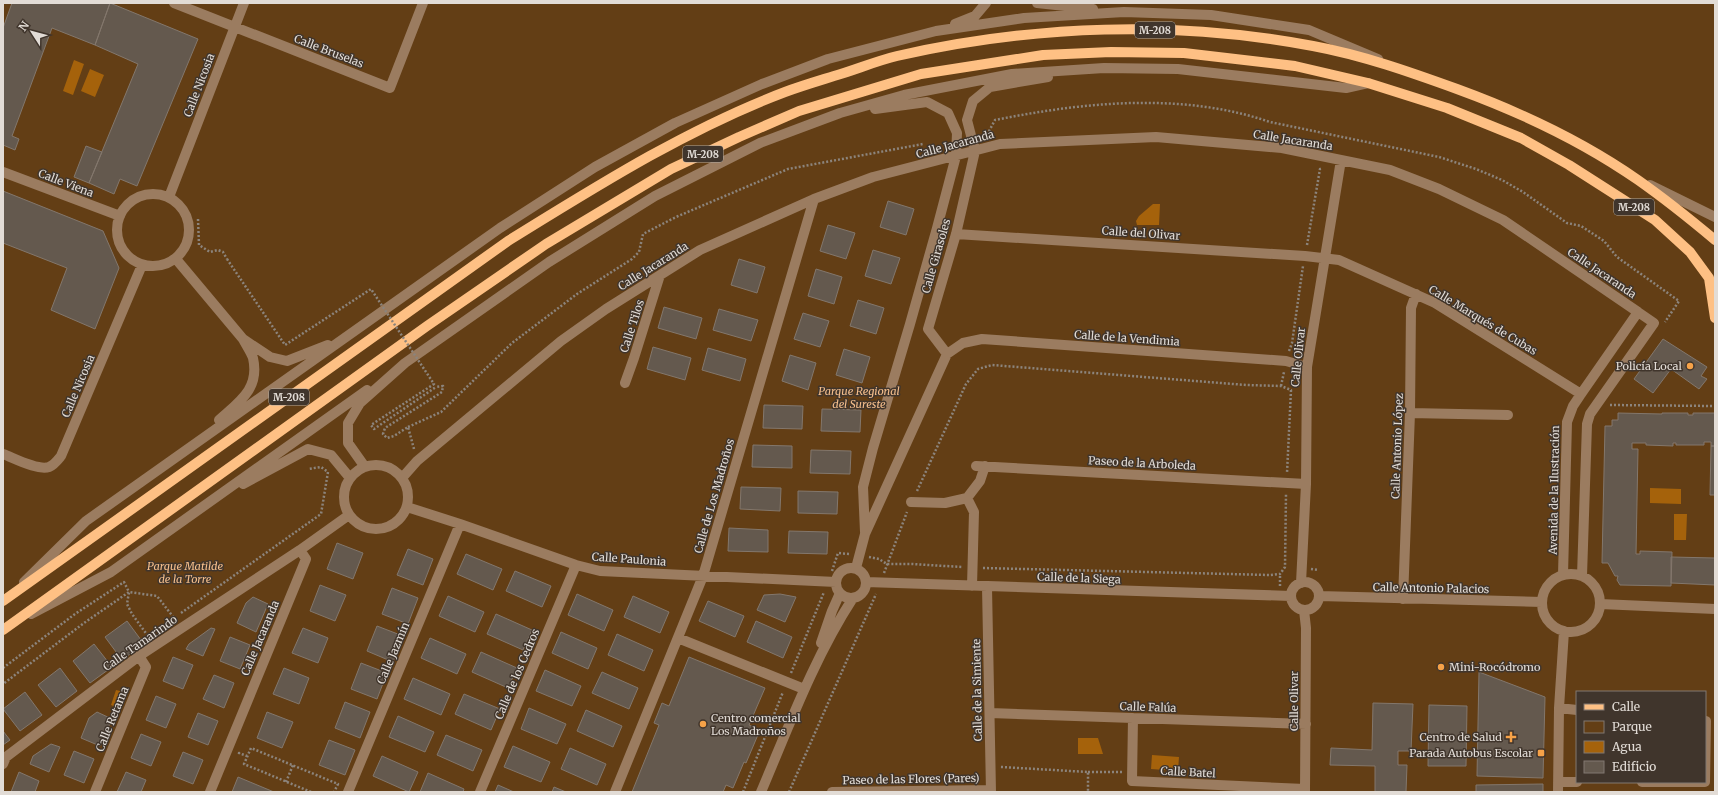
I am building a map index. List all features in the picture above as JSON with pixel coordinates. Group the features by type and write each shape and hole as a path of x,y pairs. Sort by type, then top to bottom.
{"main road":[{"name":"M-208","path":"6,600 508,241 578,198 696,131 785,92 895,57 1006,36 1108,28 1215,32 1314,46 1404,69 1509,108 1585,147 1636,178 1715,240"},
{"name":"M-208","path":"3,630 420,330 546,244 671,169 739,137 800,111 921,74 1043,55 1111,52 1184,53 1295,66 1368,83 1447,108 1521,138 1569,165 1655,220 1690,252 1709,278 1714,302 1715,318"}],"street":[{"name":"Calle Bruselas","path":"174,3 390,88 423,3"},
{"name":"Calle Nicosia","path":"169,197 244,3"},
{"path":"936,31 975,16 986,3"},
{"path":"1037,3 1124,12 1210,15 1309,30 1404,69"},
{"path":"6,600 86,521 506,224 595,167 675,122 762,84 828,59 936,31 1024,18 1124,12"},
{"path":"13,623 111,572 549,262 655,196 760,143 840,114 904,95 1012,74 1104,68 1178,69 1346,88 1368,83"},
{"name":"Calle Girasoles","path":"928,329 956,234 975,151 966,120 973,101 990,87 1104,68"},
{"name":"Calle Girasoles","path":"840,114 927,102 948,113 957,133 956,156 863,487 865,534"},
{"name":"Calle Jacaranda","path":"402,478 417,461 561,341 606,309 700,250 814,199 874,177 1000,144 1156,137 1282,148 1390,170 1439,190 1503,220 1638,312"},
{"name":"Calle Olivar","path":"1301,583 1306,484 1307,367 1341,160"},
{"name":"Calle Viena","path":"3,172 120,216"},
{"path":"1636,178 1715,216"},
{"path":"154,194 169,197 182,207 189,222 189,234 186,246 176,259 163,266 156,267 142,265 128,257 119,244 117,228 120,216 126,207 138,197 154,194"},
{"name":"Calle de Los Madroños","path":"615,792 703,576 814,199"},
{"name":"Calle del Olivar","path":"956,234 1324,257"},
{"name":"Calle Marqués de Cubas","path":"1324,257 1339,260 1435,302 1581,394"},
{"path":"176,259 243,339 253,358 254,381 244,398 179,455"},
{"name":"Calle Nicosia","path":"3,454 44,468 55,464 61,456 142,265"},
{"name":"Calle Tilos","path":"625,383 660,275"},
{"name":"Calle Antonio López","path":"1403,599 1410,413 1411,308 1416,294"},
{"path":"1582,576 1587,424 1590,414 1654,323 1638,312"},
{"name":"Avenida de la Ilustración","path":"1563,576 1567,422 1573,406 1638,312"},
{"path":"910,324 928,329 947,354"},
{"path":"243,339 270,357 287,361 343,339"},
{"name":"Calle de la Vendimia","path":"947,354 963,343 982,339 1286,361 1307,367"},
{"name":"Calle Girasoles","path":"856,568 865,534 947,354"},
{"path":"365,467 348,443 348,423 360,403 405,363"},
{"path":"1410,413 1508,415"},
{"path":"204,505 308,449 331,455 350,478"},
{"path":"376,465 386,466 395,470 402,478 407,487 407,507 402,516 394,523 386,528 365,528 356,523 349,515 345,506 344,497 350,478 357,471 365,467 376,465"},
{"name":"Paseo de la Arboleda","path":"967,498 980,481 981,466 1306,484"},
{"path":"911,502 945,503 967,498 974,512 972,586"},
{"name":"Calle Paulonia","path":"407,507 576,565 600,571 836,582"},
{"path":"300,550 349,515"},
{"name":"Calle Jazmín","path":"348,792 460,524"},
{"name":"Calle Jacaranda","path":"210,792 306,559 300,550"},
{"name":"Calle Tamarindo","path":"3,764 6,757 139,656 300,550"},
{"name":"Calle de los Cedros","path":"480,792 576,565"},
{"path":"761,792 813,670 841,616 853,598 860,595 864,590 866,582 865,576 856,568 845,569 839,574 836,582 840,593 853,598"},
{"path":"1573,574 1582,576 1591,582 1598,592 1600,604 1597,617 1588,627 1576,632 1564,632 1548,621 1543,612 1542,602 1545,591 1552,581 1563,576 1573,574"},
{"name":"Calle de la Siega","path":"866,582 1291,596"},
{"path":"1301,583 1313,585 1318,591 1319,596 1314,606 1310,609 1304,610 1294,605 1291,596 1296,586 1301,583"},
{"name":"Calle de la Simiente","path":"987,587 991,791"},
{"path":"813,670 832,611 840,593"},
{"name":"Calle Antonio Palacios","path":"1319,596 1542,602"},
{"path":"1600,604 1715,609"},
{"name":"Calle Olivar","path":"1304,610 1306,628 1305,790"},
{"path":"1558,792 1559,708 1564,632"},
{"path":"678,638 804,689"},
{"name":"Calle Retama","path":"95,792 146,667 139,656"},
{"path":"1559,708 1576,710"},
{"name":"Calle Falúa","path":"990,713 1306,724"},
{"path":"1132,773 1133,718"},
{"path":"1706,767 1709,722"},
{"name":"Calle Batel","path":"1132,773 1132,781 1305,790"},
{"path":"1558,782 1576,782"},
{"name":"Paseo de las Flores (Pares)","path":"832,792 991,791"}],"path":[{"path":"987,135 995,120 1037,112 1092,106 1155,102 1206,107 1245,113 1270,122 1439,157 1476,169 1502,180 1523,192 1567,223 1581,226 1604,241 1617,258 1679,301 1662,327"},
{"path":"198,219 199,245 210,252 218,250 223,252 285,345 371,289 434,384 371,425 374,429 436,387 442,386 442,392 385,428 383,434 387,438 394,436 408,427 441,412 512,343 577,294 639,252 643,234 676,217 788,169 923,144"},
{"path":"1281,386 1286,361 1292,343 1304,256 1320,169"},
{"path":"1614,398 1610,405 1715,406"},
{"path":"408,427 417,461"},
{"path":"3,684 84,623 129,592 157,596 174,618 321,514 328,472 321,468 308,470"},
{"path":"3,668 75,614 124,582 129,592 126,604 149,638"},
{"path":"789,792 874,598"},
{"path":"311,792 244,764 251,748 338,784 335,792"},
{"path":"286,782 293,765"},
{"path":"991,767 1132,773"},
{"path":"1088,772 1088,792"}],"green space":[{"name":"Parque Regional del Sureste","path":"3,3 1715,3 1715,792 3,792"}],"water":[{"path":"74,60 84,64 73,95 63,91"},
{"path":"90,69 104,75 95,97 81,91"},
{"path":"1153,204 1160,204 1159,225 1137,225 1136,221 1139,216"},
{"path":"1650,488 1681,489 1681,504 1650,503"},
{"path":"1674,514 1687,514 1686,540 1674,540"},
{"path":"116,690 124,692 118,708 111,705"},
{"path":"1078,738 1098,738 1103,754 1078,754"},
{"path":"1152,755 1179,757 1178,771 1151,769"}],"building":[{"path":"12,3 110,3 95,45 52,28 12,136 19,139 15,150 3,145 3,28"},
{"path":"110,3 198,39 137,186 120,179 114,194 89,183 138,64 95,45"},
{"path":"86,146 102,152 89,183 74,177"},
{"path":"3,191 103,231 119,268 95,329 51,310 67,268 3,243"},
{"path":"888,201 914,209 906,235 880,227"},
{"path":"828,225 855,233 846,259 820,251"},
{"path":"873,250 900,258 891,284 865,276"},
{"path":"739,259 765,267 757,293 731,285"},
{"path":"816,269 842,277 834,304 808,296"},
{"path":"858,300 884,308 876,334 850,326"},
{"path":"664,307 702,318 696,339 658,328"},
{"path":"719,309 758,320 751,341 713,330"},
{"path":"803,313 829,321 820,347 794,339"},
{"path":"1663,339 1707,367 1701,376 1707,379 1699,389 1671,369 1653,393 1634,379"},
{"path":"653,347 691,358 685,380 647,369"},
{"path":"708,348 746,359 740,381 702,370"},
{"path":"844,349 870,357 862,383 836,375"},
{"path":"790,355 816,363 808,390 782,381"},
{"path":"764,405 803,406 802,429 763,428"},
{"path":"822,409 861,410 860,432 821,431"},
{"path":"1618,413 1688,413 1688,415 1693,415 1693,413 1715,413 1715,446 1711,446 1711,442 1704,442 1704,445 1676,445 1676,443 1673,443 1673,446 1632,443 1632,449 1638,449 1636,554 1640,554 1640,551 1672,552 1671,586 1620,585 1617,580 1618,576 1615,576 1608,563 1602,563 1605,426 1612,426 1612,420 1618,420"},
{"path":"753,445 792,446 792,468 752,467"},
{"path":"1711,446 1715,446 1715,495 1710,495"},
{"path":"811,450 851,451 850,474 810,473"},
{"path":"741,487 781,488 780,511 740,509"},
{"path":"798,491 838,492 837,514 798,513"},
{"path":"729,528 768,530 768,552 728,551"},
{"path":"789,531 828,532 827,554 788,553"},
{"path":"337,543 363,553 353,579 327,569"},
{"path":"408,549 433,559 423,585 397,575"},
{"path":"466,554 502,569 493,590 457,574"},
{"path":"1671,557 1715,558 1715,585 1671,583"},
{"path":"515,571 551,586 542,607 506,591"},
{"path":"320,585 346,595 335,621 310,611"},
{"path":"392,588 418,598 408,624 382,614"},
{"path":"577,594 613,610 604,631 568,615"},
{"path":"780,594 796,597 785,622 757,610 764,595"},
{"path":"448,596 484,612 475,632 439,616"},
{"path":"633,596 669,612 660,633 624,617"},
{"path":"253,597 268,604 256,632 237,623 246,603"},
{"path":"708,601 744,616 735,637 699,621"},
{"path":"496,614 532,630 523,650 487,634"},
{"path":"127,621 144,644 122,660 105,637"},
{"path":"756,621 792,637 783,658 747,642"},
{"path":"377,626 403,636 393,662 367,651"},
{"path":"211,628 215,629 203,656 186,649 189,644"},
{"path":"303,628 328,638 318,663 292,653"},
{"path":"561,632 597,648 588,669 552,653"},
{"path":"617,634 653,650 644,671 608,655"},
{"path":"230,637 250,645 240,669 220,661"},
{"path":"430,638 466,654 457,674 421,658"},
{"path":"94,644 112,667 90,683 73,661"},
{"path":"481,652 517,668 508,688 472,672"},
{"path":"173,657 193,665 183,689 163,681"},
{"name":"Centro comercial Los Madroños","path":"689,657 765,688 749,725 760,730 746,763 744,762 733,788 726,785 723,792 632,792 659,725 654,723 662,703 669,706"},
{"path":"361,663 387,673 377,699 351,689"},
{"path":"60,668 77,691 56,707 38,685"},
{"path":"284,668 309,678 299,704 273,694"},
{"path":"545,670 581,686 572,706 536,691"},
{"path":"602,672 638,688 629,709 592,693"},
{"name":"Centro de Salud","path":"1479,672 1545,697 1543,778 1477,776"},
{"path":"214,675 234,683 224,708 203,699"},
{"path":"413,678 450,694 441,715 404,699"},
{"path":"25,692 42,715 20,731 3,709"},
{"path":"464,694 500,709 491,730 455,714"},
{"path":"156,696 176,704 166,728 146,720"},
{"path":"345,702 370,712 360,738 335,728"},
{"path":"1373,703 1413,704 1411,751 1398,751 1398,765 1407,765 1406,792 1375,792 1375,766 1330,765 1331,748 1372,750"},
{"path":"1429,705 1467,706 1466,766 1428,766"},
{"path":"529,708 566,724 557,744 521,729"},
{"path":"586,710 622,726 613,747 577,731"},
{"path":"97,712 112,719 100,746 81,738 89,718"},
{"path":"267,712 293,722 282,748 257,738"},
{"path":"198,713 218,721 208,745 188,737"},
{"path":"398,716 434,732 425,752 389,737"},
{"path":"3,731 10,740 3,745"},
{"path":"141,734 161,742 151,766 131,758"},
{"path":"446,735 482,750 473,771 437,755"},
{"path":"329,740 355,750 345,775 319,765"},
{"path":"51,744 60,747 49,772 30,764 33,756"},
{"path":"513,746 550,762 541,782 504,767"},
{"path":"570,748 606,764 597,785 561,769"},
{"path":"74,751 94,759 84,783 64,775"},
{"path":"183,752 203,760 193,784 173,776"},
{"path":"382,756 418,772 409,792 373,776"},
{"path":"19,772 39,781 35,792 11,792"},
{"path":"126,772 146,780 141,792 117,792"},
{"path":"428,773 464,789 463,792 420,792"},
{"path":"238,777 274,792 232,792"},
{"path":"1543,784 1543,792 1476,792 1476,785"},
{"path":"498,785 514,792 495,792"},
{"path":"554,787 566,792 552,792"}],"place":[{"name":"Policía Local","path":"1690,366"},
{"name":"Mini-Rocódromo","path":"1441,667"},
{"name":"Centro comercial Los Madroños","path":"703,724"},
{"name":"Centro de Salud","path":"1511,737"},
{"name":"Parada Autobus Escolar","path":"1541,753"}],"park label":[{"name":"Parque Matilde de la Torre","path":"185,572"}]}
